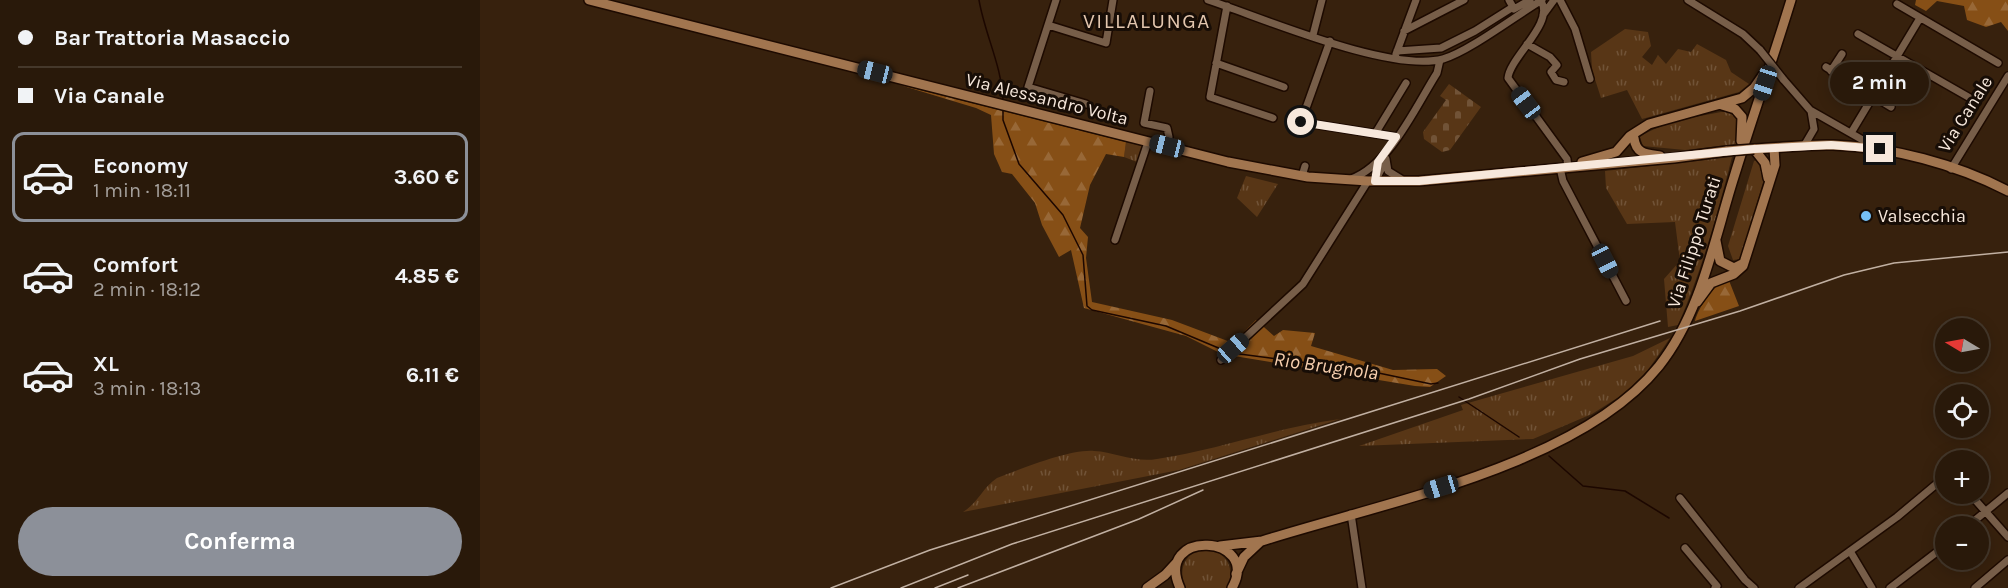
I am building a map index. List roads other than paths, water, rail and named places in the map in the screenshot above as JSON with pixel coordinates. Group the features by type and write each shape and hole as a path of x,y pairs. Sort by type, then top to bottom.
{"main road":[{"name":"Via Alessandro Volta","path":"589,0 1262,170 1303,171 1347,180 1419,181 1754,149"},
{"name":"Via Filippo Turati","path":"1147,588 1165,576 1180,558 1198,544 1220,546 1262,541 1507,465 1591,422 1636,390 1660,365 1693,305 1791,0"},
{"path":"1564,168 1608,157 1633,136 1657,122 1742,98 1754,88 1798,0"},
{"path":"1722,105 1735,109 1742,117 1737,166"},
{"path":"1633,136 1640,152 1674,158"},
{"path":"1626,163 1633,136"},
{"name":"Via Canale","path":"1754,149 1831,145 1880,149 1951,169 2008,191"},
{"path":"1770,172 1802,147"},
{"path":"1693,305 1711,283 1739,271 1746,260 1770,172 1774,148"},
{"path":"1754,149 1770,172"},
{"path":"1716,234 1720,261 1734,268 1746,260"},
{"name":"Via Filippo Turati","path":"1232,588 1244,557 1262,541"},
{"path":"1220,546 1232,558 1236,574"},
{"path":"1180,558 1176,577 1180,588"}],"street":[{"path":"1056,0 1028,87 1086,104"},
{"path":"1048,25 1106,43 1113,0"},
{"path":"1208,0 1330,41 1394,59 1440,60 1516,6 1541,0 1544,4 1543,15"},
{"path":"1313,35 1322,0"},
{"path":"1394,59 1416,0"},
{"path":"1404,31 1464,0"},
{"path":"1397,51 1441,48 1530,0"},
{"path":"1554,0 1543,15 1508,78 1567,159 1563,181 1626,301"},
{"path":"1560,0 1575,29 1590,79"},
{"name":"Via Canale","path":"1688,0 1743,34 1760,50 1811,111 1880,149"},
{"path":"1897,4 1998,63"},
{"path":"1227,6 1210,97 1273,118"},
{"path":"1851,133 1920,18"},
{"path":"1858,34 1970,98"},
{"path":"1330,41 1301,122 1396,137"},
{"path":"1527,44 1557,65 1551,72 1556,80 1564,82"},
{"path":"1842,54 1829,69 1891,107"},
{"path":"1224,357 1303,284 1371,181 1437,73 1440,60"},
{"path":"1216,63 1284,87"},
{"name":"Via Canale","path":"1951,169 2008,76"},
{"path":"1375,134 1406,83"},
{"path":"1150,91 1144,123 1167,128 1169,136 1167,146"},
{"path":"1811,111 1814,126"},
{"path":"1802,147 1814,126 1826,120"},
{"path":"1115,240 1148,142"},
{"path":"1347,180 1370,170 1387,154"},
{"path":"1387,154 1388,171 1392,176 1419,181"},
{"path":"1371,181 1378,162"},
{"path":"1799,588 1898,517 1935,485"},
{"path":"1981,516 2008,493"},
{"path":"1680,498 1745,580 1754,588"},
{"path":"1979,504 2008,537"},
{"path":"1351,514 1362,588"},
{"path":"1685,548 1716,587"},
{"path":"1850,551 1872,588"},
{"path":"1890,588 1935,554"},
{"path":"1975,588 2008,560"}],"waterway":[{"name":"Rio Brugnola","path":"979,0 1000,75 1003,101"},
{"name":"Rio Brugnola","path":"1003,109 1003,120 1019,164 1063,215 1083,255 1087,306 1092,310 1166,326 1228,352"},
{"name":"Rio Brugnola","path":"1232,353 1369,371 1431,384 1438,383"},
{"name":"Rio Brugnola","path":"1459,397 1519,437"},
{"name":"Rio Brugnola","path":"1549,456 1583,486 1625,491 1669,518"}],"railway":[{"path":"901,588 1012,544 1469,399 1580,359 1740,311 1844,275 1894,263 2008,252"},
{"path":"831,588 930,550 1660,321"},
{"path":"958,588 1139,519 1203,490"},
{"path":"935,588 968,575"}],"place":[{"name":"Valsecchia","path":"1866,216"}],"district":[{"name":"VILLALUNGA","path":"1147,21"}]}
